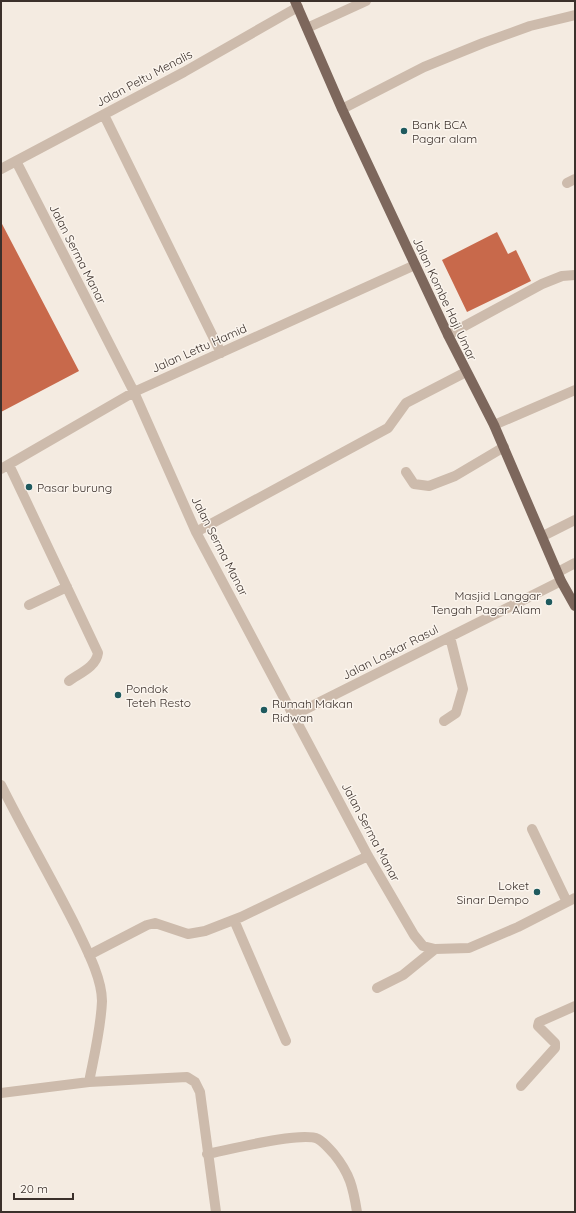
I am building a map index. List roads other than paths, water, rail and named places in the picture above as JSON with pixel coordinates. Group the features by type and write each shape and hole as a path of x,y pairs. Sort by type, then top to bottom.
{"main road":[{"name":"Jalan Kombe Haji Umar","path":"296,4 342,109 415,265 466,372 494,425 542,536 575,606"}],"street":[{"path":"307,28 366,1"},
{"name":"Jalan Peltu Menalis","path":"1,169 184,72 296,4"},
{"path":"342,109 424,67 530,26 575,15"},
{"path":"104,115 221,353"},
{"name":"Jalan Serma Manar","path":"16,161 134,392 196,532 368,856 414,935 423,946 434,950"},
{"name":"Jalan Lettu Hamid","path":"5,467 134,392 415,265"},
{"path":"448,335 542,284 562,276 575,275"},
{"path":"196,532 388,428 406,403 466,372"},
{"path":"494,425 575,390"},
{"path":"406,472 414,484 429,486 455,476 504,447"},
{"path":"5,467 67,587 98,652 98,659 94,664 69,681"},
{"path":"542,536 575,520"},
{"name":"Jalan Laskar Rasul","path":"294,715 450,637 560,576 575,564"},
{"path":"29,605 67,587"},
{"path":"444,721 456,713 463,689 450,637"},
{"path":"1,785 56,886 89,955 102,1000 96,1049 89,1082"},
{"path":"377,988 403,975 434,950 469,948 518,927 571,900 532,829"},
{"path":"89,955 147,925 155,924 188,934 204,931 234,920 368,856"},
{"path":"234,920 286,1041"},
{"path":"521,1086 555,1048 555,1043 538,1026 539,1022 575,1006"},
{"path":"1,1093 89,1082 168,1077 187,1078 195,1082 200,1092 207,1154 216,1212"},
{"path":"207,1154 277,1140 303,1138 318,1139 328,1148 349,1174 357,1212"}],"place":[{"name":"Bank BCA Pagar alam","path":"404,131"},
{"name":"Pasar burung","path":"29,487"},
{"name":"Masjid Langgar Tengah Pagar Alam","path":"549,602"},
{"name":"Pondok Teteh Resto","path":"118,695"},
{"name":"Rumah Makan Ridwan","path":"264,710"},
{"name":"Loket Sinar Dempo","path":"537,892"}]}
